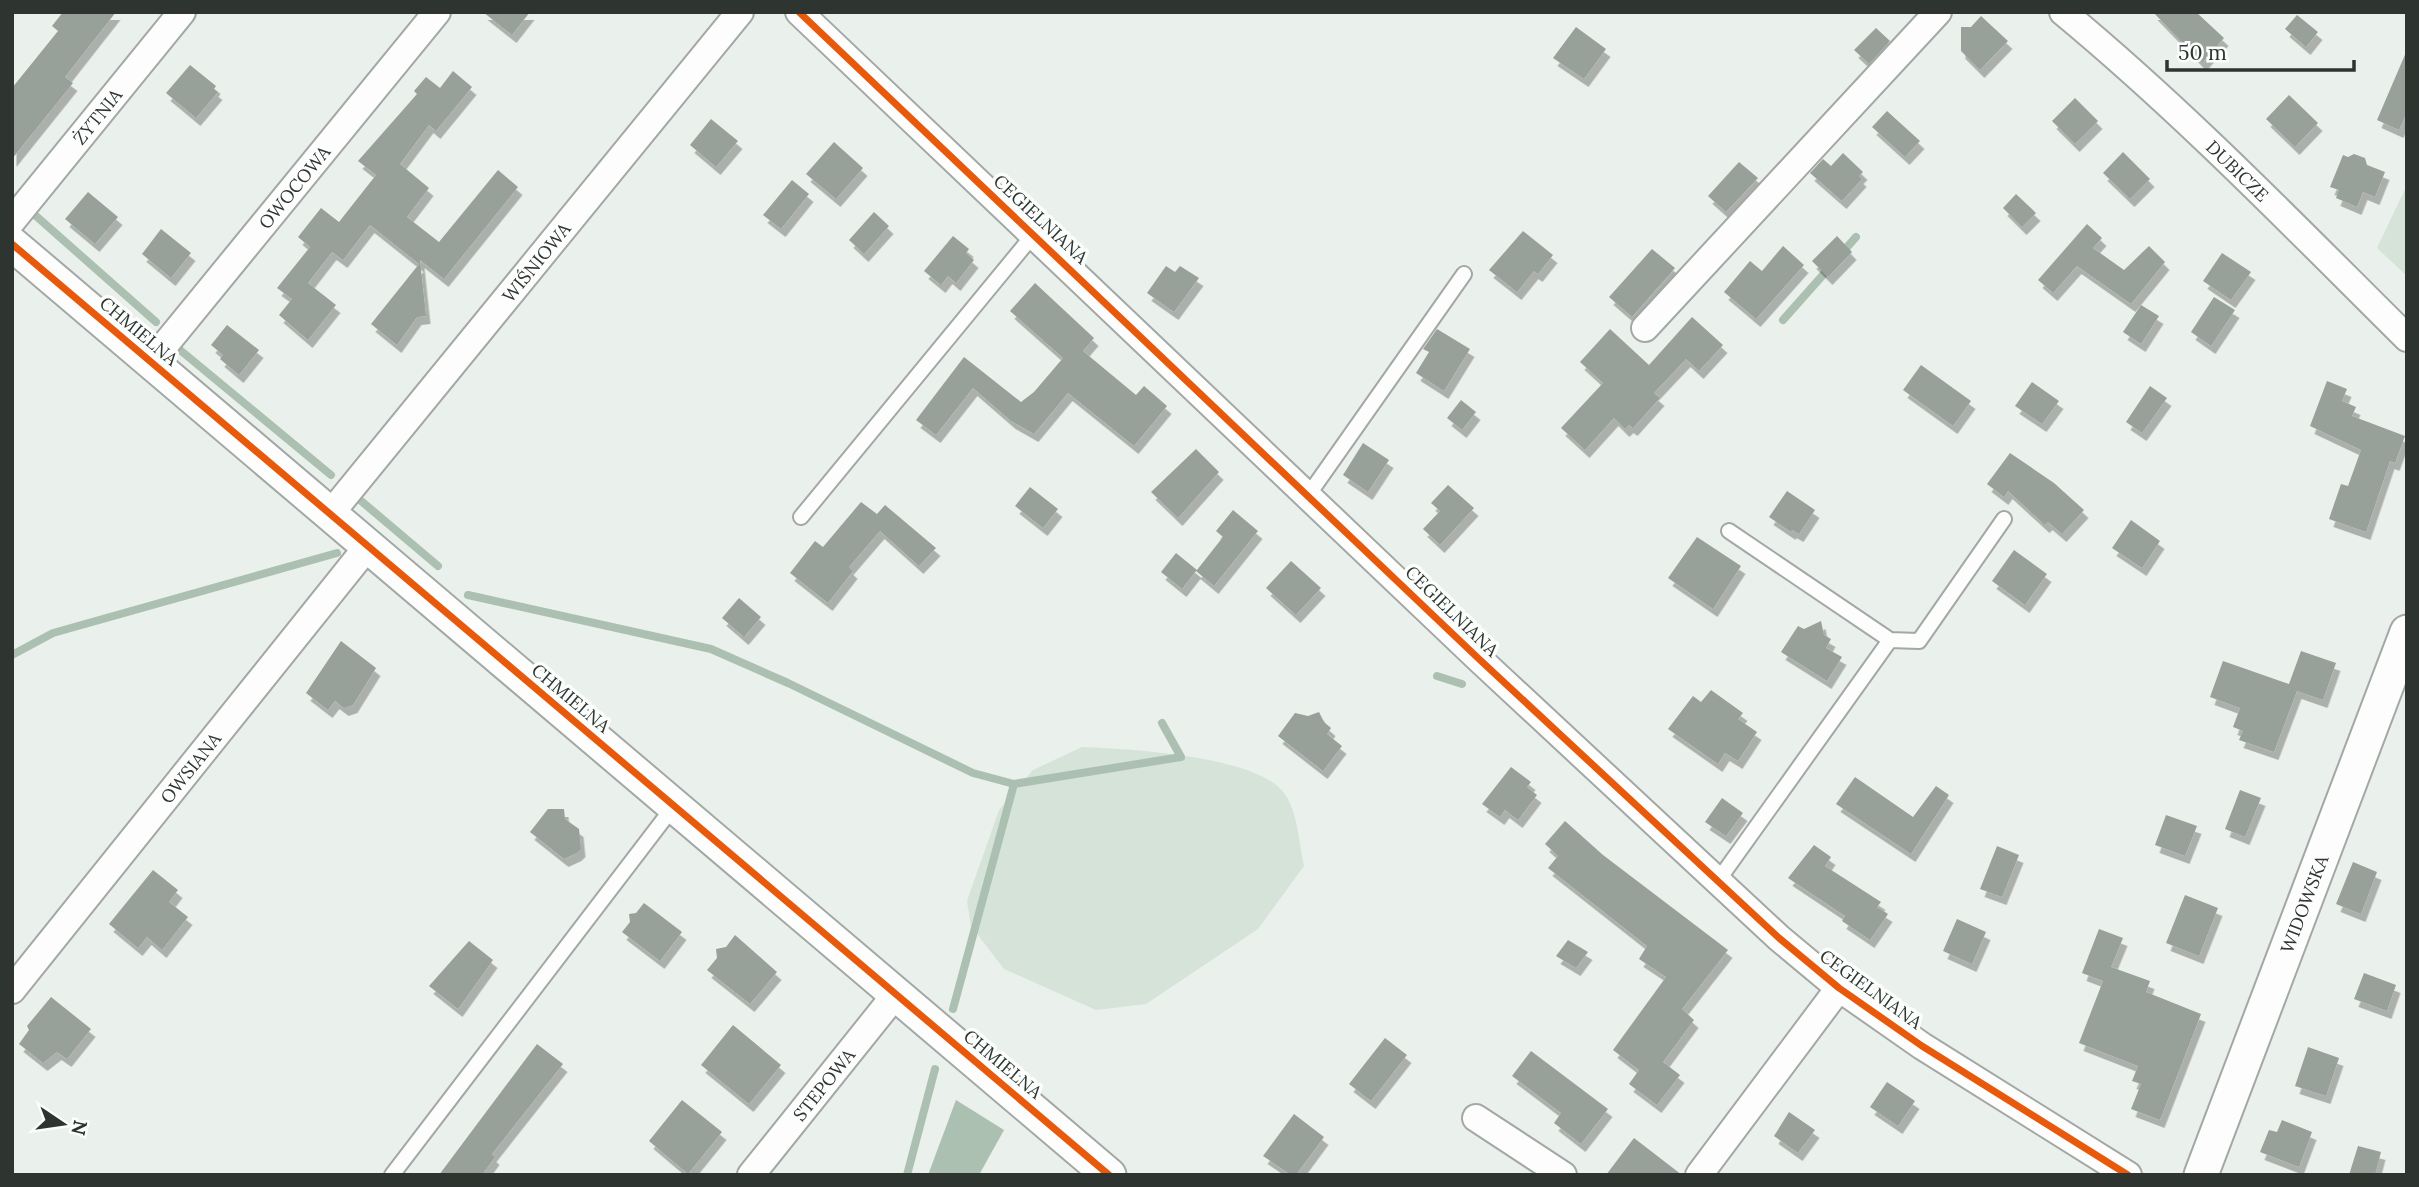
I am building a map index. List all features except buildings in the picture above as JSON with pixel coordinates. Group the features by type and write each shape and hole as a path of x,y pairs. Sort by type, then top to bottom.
{"street":[{"name":"ŻYTNIA","path":"12,221 182,12"},
{"name":"OWOCOWA","path":"151,362 437,12"},
{"name":"WIŚNIOWA","path":"331,513 740,12"},
{"name":"CEGIELNIANA","path":"799,12 1717,882 1839,988 1922,1046 2127,1175"},
{"path":"1645,328 1938,12"},
{"name":"DUBICZE","path":"2063,12 2120,60 2239,171 2407,338"},
{"name":"CHMIELNA","path":"12,244 1109,1175"},
{"name":"OWSIANA","path":"12,990 368,546"},
{"name":"WIDOWSKA","path":"2201,1175 2407,632"},
{"path":"1699,1175 1839,988"},
{"name":"STEPOWA","path":"751,1175 896,994"},
{"path":"1476,1118 1563,1175"}],"lane":[{"path":"801,517 1034,234"},
{"path":"1309,494 1464,274"},
{"path":"1729,531 1890,640 1919,641 2004,519"},
{"path":"1717,882 1890,640"},
{"path":"392,1175 674,806"}],"shaded area":[{"path":"2407,185 2407,276 2377,248"},
{"path":"1082,747 1189,756 1247,770 1269,780 1284,793 1295,818 1304,866 1258,929 1146,1004 1096,1010 1004,969 971,926 967,901 999,810 1033,770"},
{"path":"956,1100 1004,1130 979,1175 928,1175"}],"waterway":[{"path":"36,216 156,322"},
{"path":"1841,254 1856,237"},
{"path":"1783,320 1830,267"},
{"path":"180,350 331,475"},
{"path":"360,500 438,566"},
{"path":"12,655 53,633 337,553"},
{"path":"468,595 711,649 788,683 973,773 1014,784 1181,757 1162,723"},
{"path":"1437,676 1462,684"},
{"path":"953,1009 1014,784"},
{"path":"907,1175 935,1069"}],"cycle path":[{"path":"799,12 1479,659 1779,938 1839,988 1922,1046 2128,1175"},
{"path":"12,244 1109,1175"}]}
